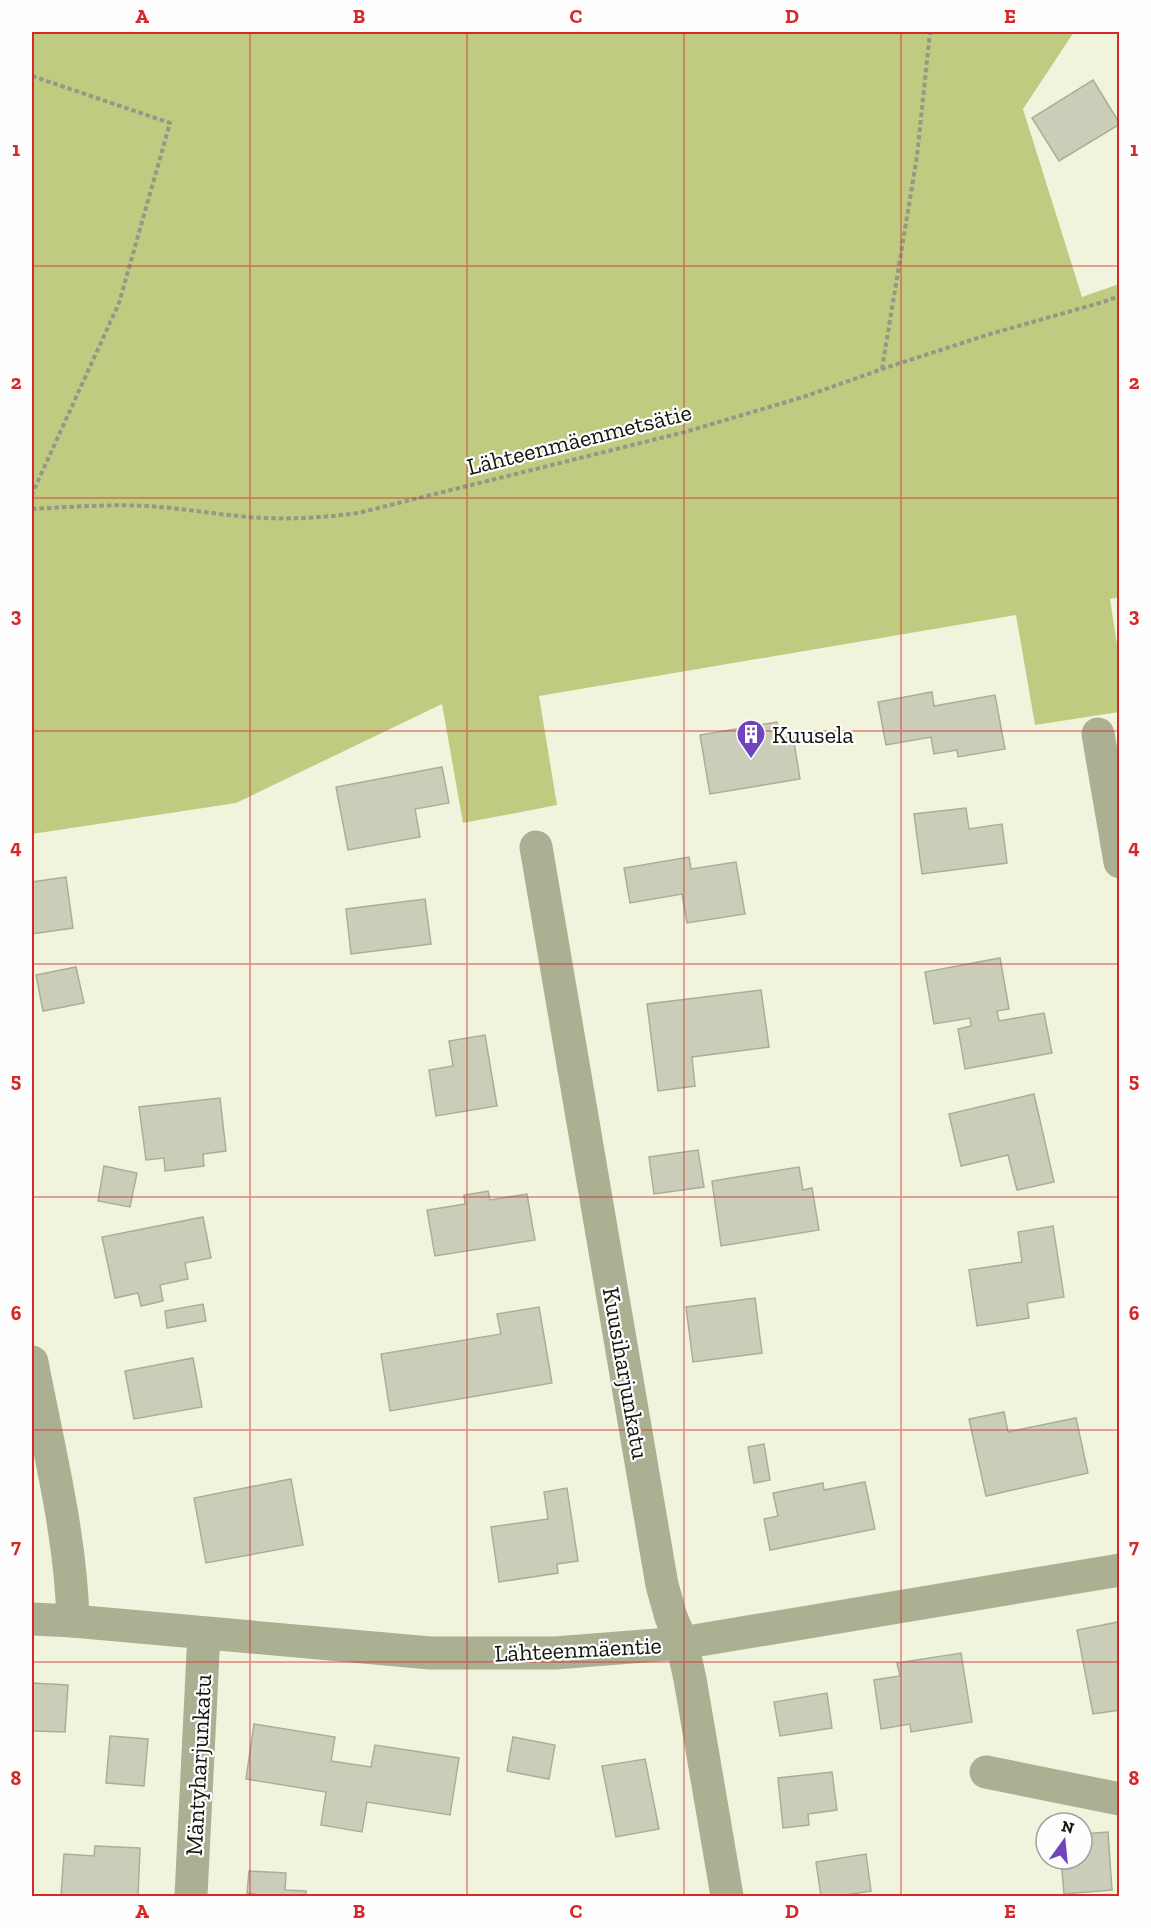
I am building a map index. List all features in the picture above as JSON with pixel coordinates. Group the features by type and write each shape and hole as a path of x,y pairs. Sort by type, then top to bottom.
{"street":[{"path":"1098,734 1119,862"},
{"name":"Kuusiharjunkatu","path":"536,846 662,1585 671,1617 682,1643 692,1690 727,1896"},
{"path":"32,1362 66,1544 72,1587 73,1621"},
{"name":"Lähteenmäentie","path":"32,1619 430,1653 555,1653 682,1643 1119,1570"},
{"name":"Mäntyharjunkatu","path":"191,1896 204,1633"},
{"path":"986,1772 1119,1799"}],"path":[{"path":"882,369 917,156 930,32"},
{"path":"32,76 170,123 119,303 32,494"},
{"name":"Lähteenmäenmetsätie","path":"32,509 145,506 248,517 290,518 358,513 685,432 803,397 999,331 1119,296"}],"green space":[{"path":"32,32 1074,32 1023,109 1082,297 1119,284 1120,597 1110,599 1119,658 1119,712 1035,725 1016,615 539,696 557,805 463,823 442,704 236,803 32,834"}],"building":[{"path":"1093,80 1120,124 1059,161 1032,118"},
{"path":"932,692 934,706 995,695 1005,749 958,757 957,750 934,754 931,737 886,745 878,702"},
{"name":"Kuusela","path":"777,722 780,739 793,736 800,779 710,794 700,735"},
{"path":"442,767 449,803 415,809 420,837 348,850 336,787"},
{"path":"966,808 969,829 1002,824 1007,863 922,874 914,814"},
{"path":"689,857 691,869 736,862 745,914 687,923 682,894 630,903 624,868"},
{"path":"66,877 73,928 32,934 32,882"},
{"path":"425,899 431,944 351,954 346,909"},
{"path":"1000,958 1009,1009 997,1011 999,1021 1044,1013 1052,1053 965,1069 958,1029 971,1026 970,1018 934,1024 925,972"},
{"path":"76,967 84,1003 43,1011 36,975"},
{"path":"761,990 769,1047 692,1057 695,1086 658,1091 647,1004"},
{"path":"485,1035 497,1106 436,1116 429,1070 453,1066 449,1041"},
{"path":"1034,1094 1054,1182 1017,1190 1008,1155 961,1166 949,1114"},
{"path":"220,1098 226,1151 203,1154 204,1166 165,1171 164,1158 146,1160 139,1107"},
{"path":"698,1150 704,1187 654,1194 649,1157"},
{"path":"104,1166 137,1173 130,1207 98,1201"},
{"path":"799,1167 803,1190 812,1188 819,1230 721,1246 712,1181"},
{"path":"488,1191 490,1200 527,1194 535,1240 435,1256 427,1210 465,1204 464,1195"},
{"path":"203,1217 211,1258 185,1263 188,1279 160,1285 163,1301 141,1306 138,1293 115,1298 102,1237"},
{"path":"1053,1226 1064,1297 1027,1303 1029,1318 977,1326 969,1270 1022,1262 1018,1232"},
{"path":"755,1298 762,1353 693,1362 686,1307"},
{"path":"203,1304 206,1321 167,1328 165,1311"},
{"path":"539,1307 552,1383 390,1411 381,1354 501,1334 497,1314"},
{"path":"193,1358 202,1407 134,1419 125,1371"},
{"path":"1004,1412 1008,1432 1076,1418 1088,1473 986,1496 969,1419"},
{"path":"764,1444 770,1480 754,1483 748,1447"},
{"path":"291,1479 303,1545 206,1563 194,1498"},
{"path":"865,1482 875,1529 770,1550 764,1519 778,1516 773,1493 823,1483 824,1490"},
{"path":"567,1488 578,1561 557,1564 558,1573 499,1582 491,1527 548,1519 544,1492"},
{"path":"1118,1622 1120,1710 1093,1714 1077,1630"},
{"path":"961,1653 972,1722 911,1732 910,1724 881,1729 874,1680 900,1676 897,1663"},
{"path":"32,1683 68,1685 65,1732 32,1731"},
{"path":"827,1693 832,1728 780,1736 774,1702"},
{"path":"254,1724 335,1737 331,1761 371,1767 375,1745 459,1758 450,1815 367,1802 362,1832 321,1825 326,1792 246,1779"},
{"path":"110,1736 148,1739 144,1786 106,1783"},
{"path":"513,1737 555,1745 549,1779 507,1771"},
{"path":"645,1759 659,1829 616,1837 602,1766"},
{"path":"832,1772 837,1810 808,1814 809,1825 783,1828 778,1778"},
{"path":"1108,1832 1112,1890 1064,1894 1062,1871 1094,1871 1094,1833"},
{"path":"95,1846 140,1848 138,1896 61,1896 64,1854 94,1856"},
{"path":"866,1854 871,1891 821,1896 816,1862"},
{"path":"249,1871 286,1873 285,1890 306,1891 306,1896 255,1896 255,1894 247,1893"}],"place":[{"name":"Kuusela","path":"751,760"}]}
